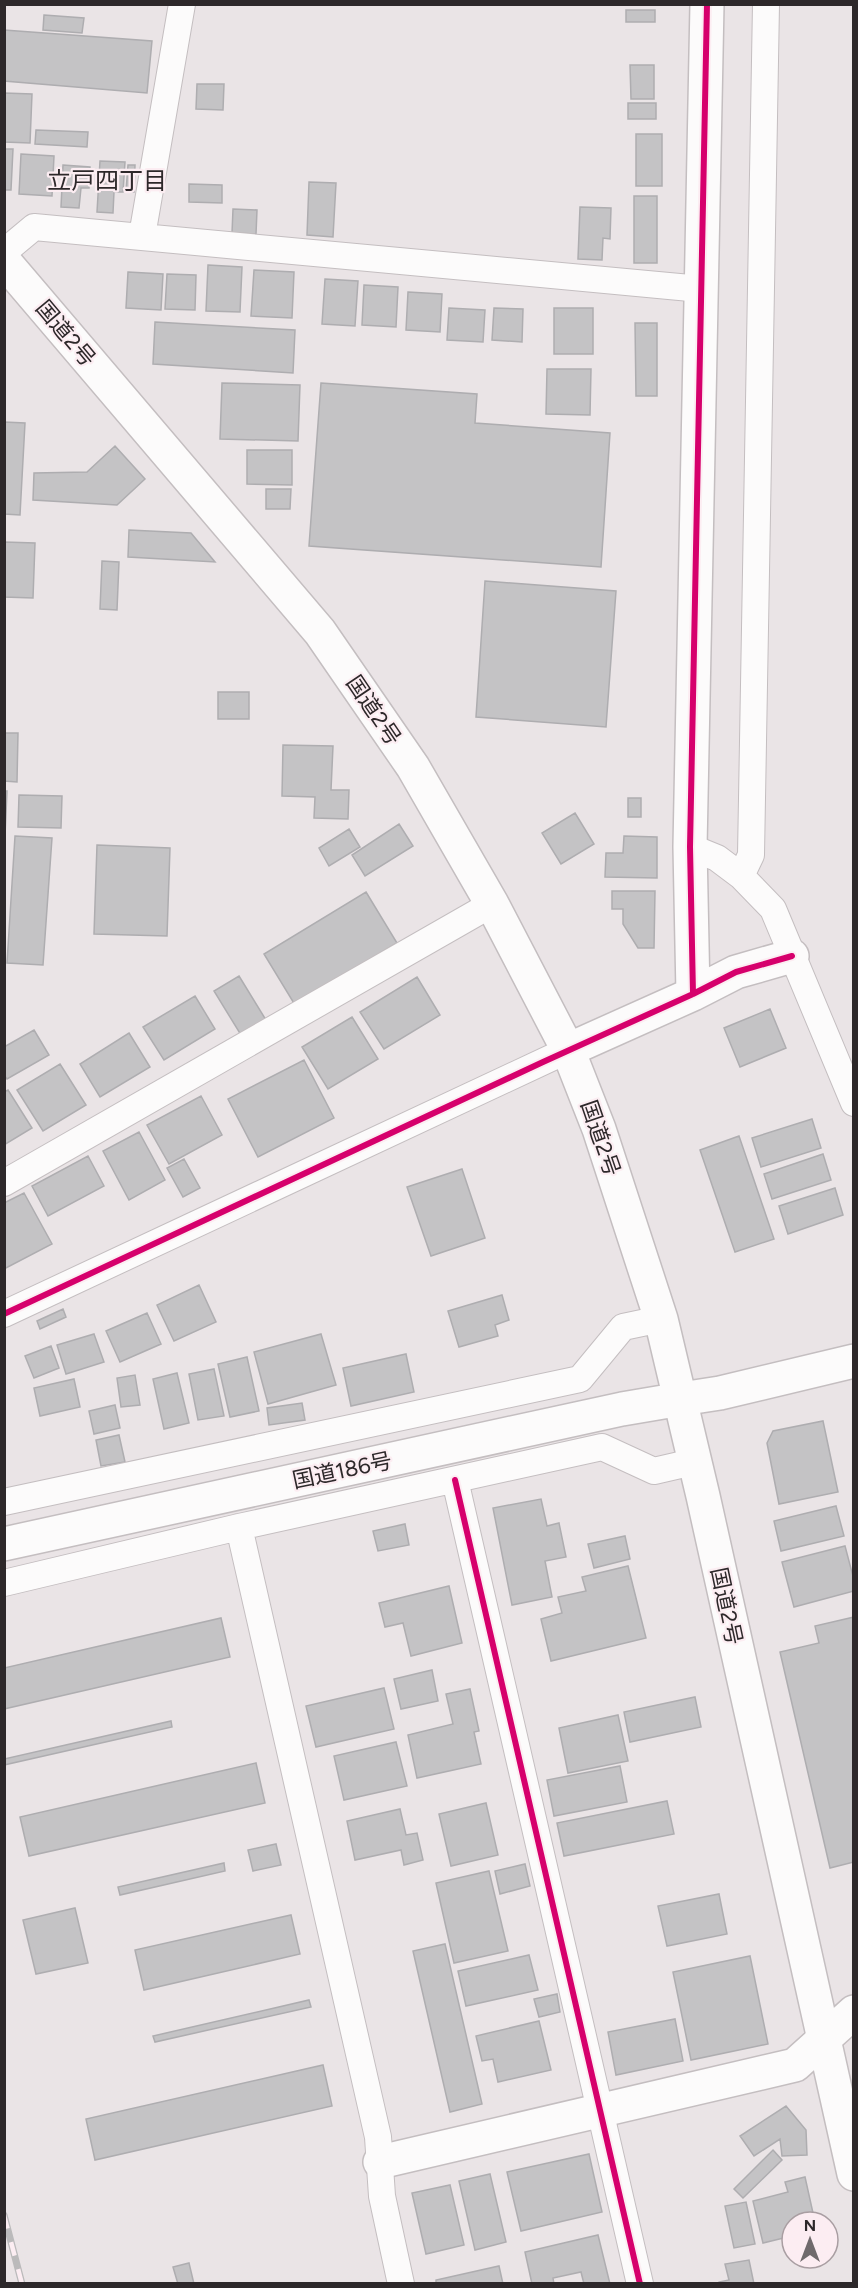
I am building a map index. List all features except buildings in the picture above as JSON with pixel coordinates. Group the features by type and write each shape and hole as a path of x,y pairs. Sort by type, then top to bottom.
{"main road":[{"path":"693,994 690,847 707,4"},
{"name":"国道2号","path":"4,261 320,632 413,767 492,904 568,1050 599,1129 661,1319 681,1399 693,1462 703,1496 854,2174"},
{"path":"568,1050 693,994 736,972 792,956"},
{"name":"国道186号","path":"4,1544 621,1408 720,1393 854,1361"},
{"path":"380,2162 795,2065 854,2012"}],"street":[{"path":"142,236 182,4"},
{"path":"741,876 751,855 766,4"},
{"path":"4,252 34,227 701,289"},
{"path":"690,847 717,858 741,876 773,909 854,1103"},
{"path":"4,1183 492,904"},
{"path":"4,1314 568,1050"},
{"path":"4,1502 580,1378 623,1328 661,1319"},
{"path":"4,1583 239,1527 602,1447 654,1471 693,1462"},
{"path":"455,1480 640,2283"},
{"path":"239,1527 375,2125 382,2196 401,2283"}],"railway":[{"path":"4,2215 22,2284"}],"cycle path":[{"path":"693,994 690,847 707,4"},
{"path":"4,1314 736,972 792,956"},
{"path":"455,1480 640,2284"}],"district":[{"name":"立戸四丁目","path":"107,181"}]}
